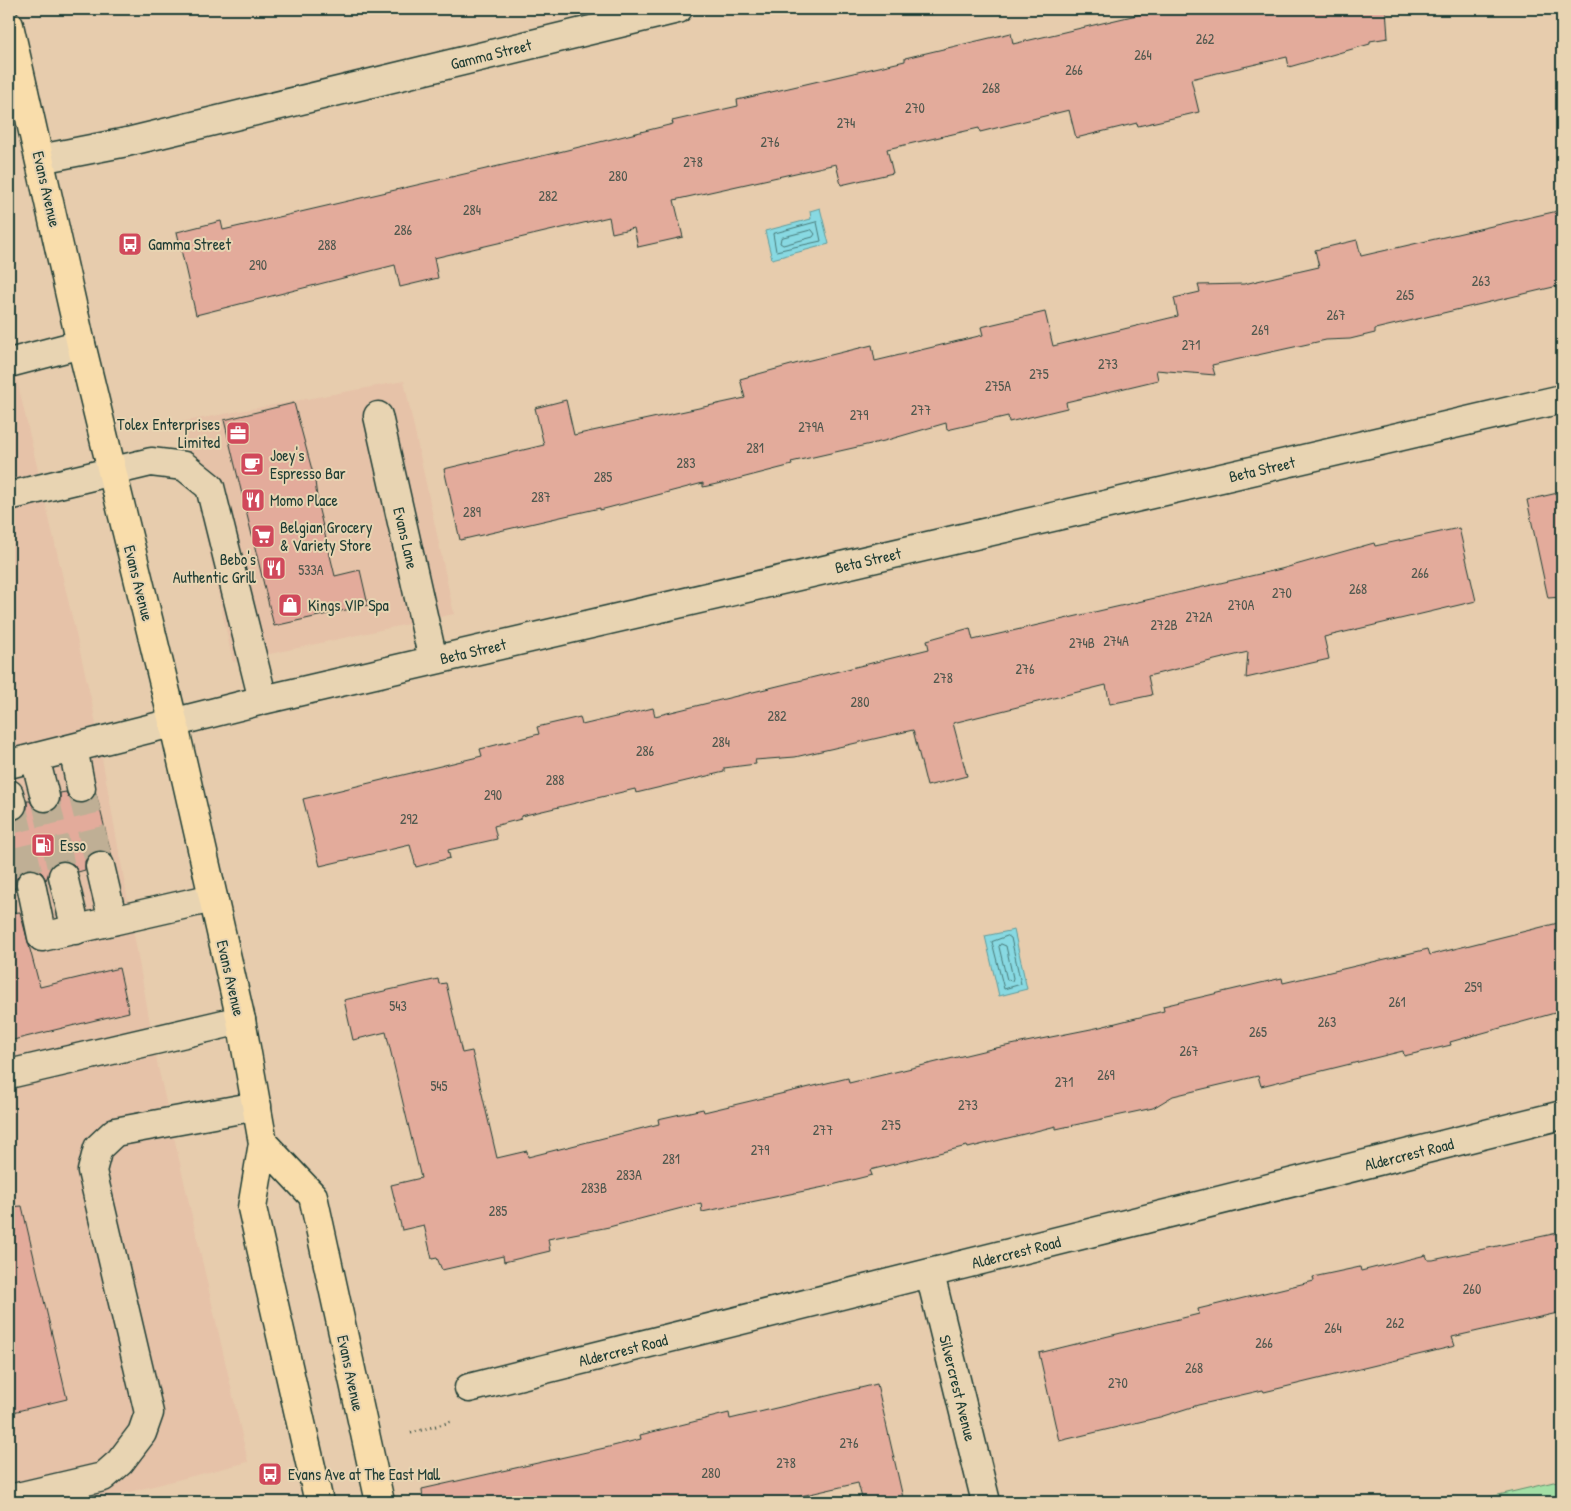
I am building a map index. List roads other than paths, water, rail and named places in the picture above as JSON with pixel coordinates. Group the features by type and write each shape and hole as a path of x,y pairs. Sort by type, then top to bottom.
{"main road":[{"name":"Evans Avenue","path":"9,25 81,344 173,721 241,1020 263,1143 252,1208 319,1502"},
{"name":"Evans Avenue","path":"263,1143 313,1196 380,1502"}],"street":[{"name":"Gamma Street","path":"40,159 127,142 678,9"},
{"path":"9,363 81,344"},
{"name":"Beta Street","path":"9,764 173,721 1562,399"},
{"name":"Evans Lane","path":"378,416 433,660"},
{"path":"9,496 150,462 184,466 210,487 263,700"},
{"path":"73,748 82,788"},
{"path":"35,758 45,797"},
{"path":"100,866 113,921"},
{"path":"63,876 76,930"},
{"path":"30,884 42,937 213,898"},
{"path":"9,1074 241,1020"},
{"path":"9,1499 103,1477 120,1462 142,1434 149,1413 92,1172 98,1148 114,1132 256,1106"},
{"name":"Aldercrest Road","path":"469,1388 1562,1115"},
{"name":"Silvercrest Avenue","path":"930,1274 986,1502"}],"water":[{"path":"820,208 829,244 772,259 765,231 811,219 810,211"},
{"path":"1014,930 1027,989 999,996 985,936"}],"tunnel":[{"path":"81,788 100,866"},
{"path":"45,797 63,876"},
{"path":"12,805 31,884"}],"place":[{"name":"Gamma Street","path":"130,244"},
{"name":"Tolex Enterprises Limited","path":"238,433"},
{"name":"Joey's Espresso Bar","path":"252,464"},
{"name":"Momo Place","path":"253,500"},
{"name":"Belgian Grocery & Variety Store","path":"263,536"},
{"name":"Bebo's Authentic Grill","path":"274,568"},
{"name":"Kings VIP Spa","path":"290,605"},
{"name":"Esso","path":"43,845"},
{"name":"Evans Ave at The East Mall","path":"270,1474"}]}
